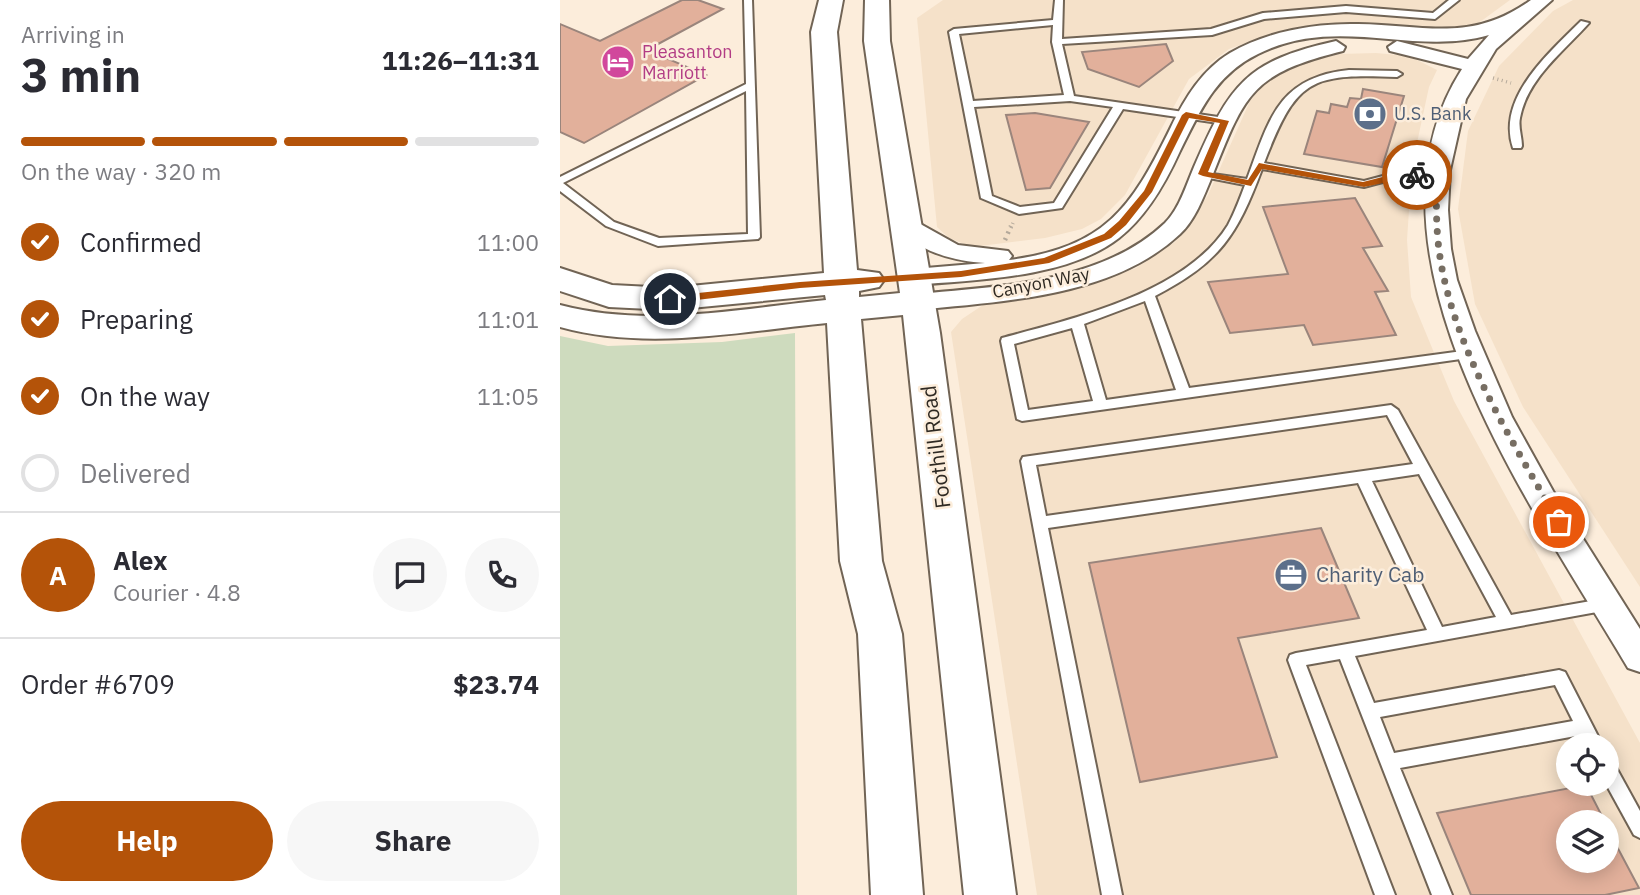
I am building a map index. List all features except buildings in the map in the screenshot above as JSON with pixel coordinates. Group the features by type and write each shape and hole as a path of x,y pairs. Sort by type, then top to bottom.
{"main road":[{"path":"831,0 824,32 861,561 880,634 897,895"},
{"name":"Foothill Road","path":"877,0 877,41 916,289 990,895"},
{"path":"560,279 609,296 670,299 842,295 916,289"},
{"path":"560,316 590,324 657,329 842,295"}],"street":[{"name":"Canyon Way","path":"916,289 961,274 1046,261 1107,236 1122,223 1148,192 1193,101 1224,65 1254,49 1290,37 1326,31 1371,30 1416,35 1478,32 1534,4"},
{"path":"1534,4 1477,61 1461,83 1451,108 1437,176 1439,251 1450,298 1470,354 1501,423 1640,658"},
{"name":"Canyon Way","path":"1416,35 1477,61"},
{"name":"Canyon Way","path":"916,289 1045,286 1102,270 1137,254 1173,228 1189,204 1225,121 1237,97 1250,80 1303,54 1335,47 1372,45 1408,48 1477,61"},
{"name":"Canyon Way","path":"906,223 920,236 967,255 1032,254 1086,246"}],"lane":[{"path":"560,186 610,224 658,242 754,237 748,0"},
{"path":"1059,0 1057,42 1070,98"},
{"path":"1057,42 1212,32 1263,16 1346,9 1435,16 1455,0"},
{"path":"1058,22 954,32 987,198 1019,211 1058,206 1120,105"},
{"path":"1517,146 1515,117 1527,92 1541,68 1584,23"},
{"path":"1397,74 1328,76 1304,85 1286,100 1236,221 1209,254 1184,275 1148,293 1051,332 1007,341 1022,416 1470,354"},
{"path":"560,181 751,85"},
{"path":"968,104 1070,98 1225,121"},
{"path":"1259,165 1364,184 1398,175 1437,176"},
{"path":"1203,174 1251,183"},
{"path":"1148,293 1184,394"},
{"path":"1077,322 1101,405"},
{"path":"1112,895 1028,461 1391,410 1507,622"},
{"path":"1040,523 1423,468"},
{"path":"1363,477 1438,635"},
{"path":"1385,895 1296,660 1608,604"},
{"path":"1345,652 1442,895"},
{"path":"1369,710 1559,677 1588,733"},
{"path":"1389,762 1585,727"},
{"path":"1619,790 1640,829"}],"shaded area":[{"path":"943,0 1510,0 1469,30 1310,27 1274,33 1229,49 1189,79 1125,195 1101,219 1082,229 1045,238 972,247 949,238 937,227 917,18"},
{"path":"1573,0 1640,0 1640,587 1523,407 1475,304 1458,209 1468,131 1499,66 1553,11"},
{"path":"1376,53 1409,56 1437,70 1429,87 1412,166 1407,240 1411,297 1454,401 1640,743 1640,895 1037,895 951,332 962,319 983,305 1088,286 1136,268 1175,242 1208,195 1250,101 1264,84 1283,71 1340,54"}],"green space":[{"path":"795,333 797,895 560,895 560,336 608,346 722,342"}],"way so far":[{"path":"1417,175 1437,176 1439,251 1450,298 1470,354 1501,423 1559,522"}],"place":[{"name":"Pleasanton Marriott","path":"618,62"},
{"name":"U.S. Bank","path":"1370,114"},
{"name":"Charity Cab","path":"1291,575"}],"route":[{"path":"670,299 800,285 961,274 1046,261 1107,236 1122,223 1148,192 1186,115 1225,121 1203,174 1251,183 1259,165 1364,184 1398,175 1417,175"}]}
